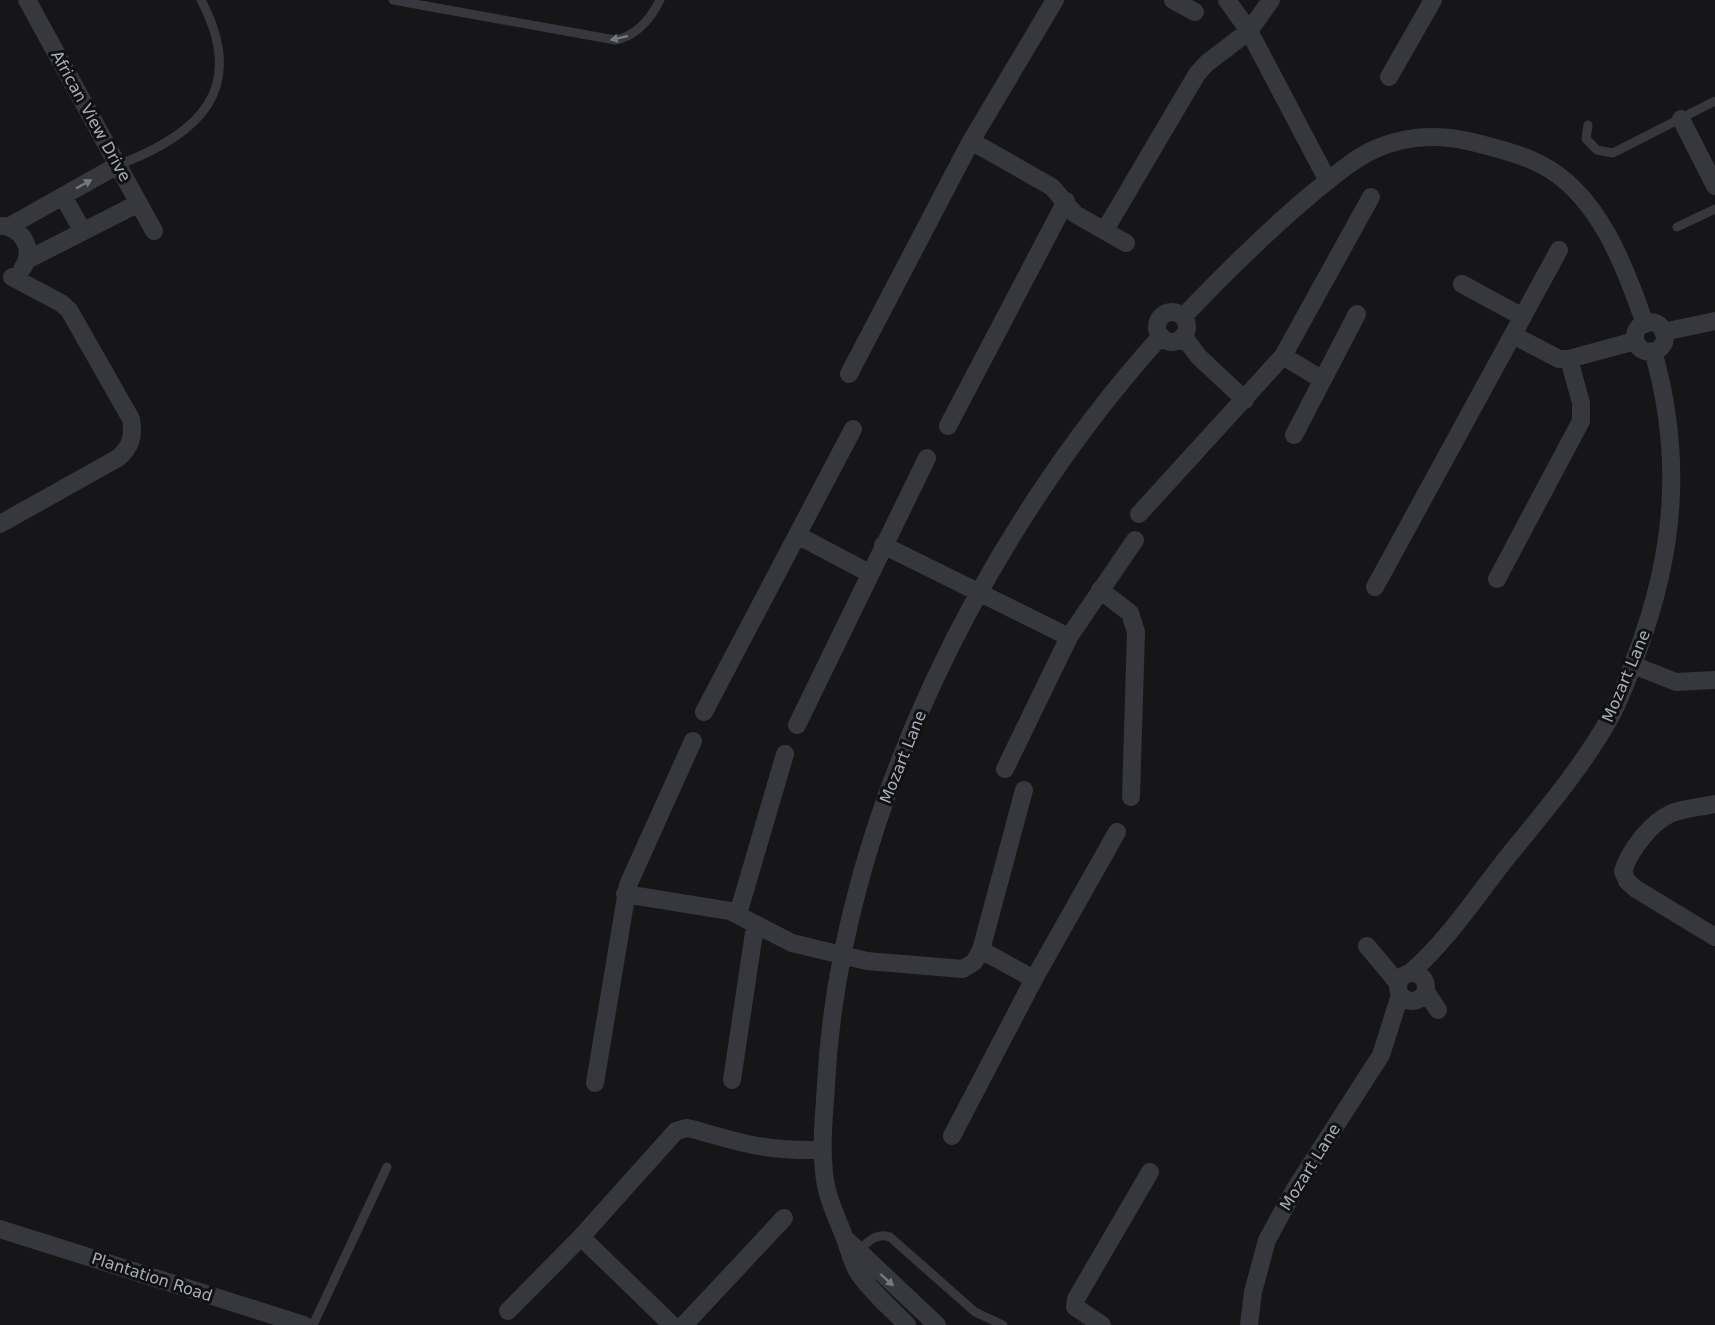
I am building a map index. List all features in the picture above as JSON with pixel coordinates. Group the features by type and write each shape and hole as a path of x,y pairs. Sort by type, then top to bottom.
{"street":[{"name":"African View Drive","path":"27,0 154,231"},
{"path":"849,374 970,141 1055,0"},
{"path":"1173,0 1195,12"},
{"path":"1227,0 1249,31 1328,181"},
{"path":"1105,230 1194,79 1207,63 1249,31 1271,0"},
{"path":"1389,77 1433,0"},
{"path":"1681,119 1715,186"},
{"path":"1183,317 1253,245 1328,181 1372,150 1422,137 1461,139 1541,164 1572,188 1590,207 1626,274 1645,324"},
{"path":"970,141 1052,187 1079,216 1126,243"},
{"path":"4,226 118,165"},
{"path":"63,196 82,230"},
{"path":"1139,514 1283,356 1371,197"},
{"path":"948,426 1066,201"},
{"path":"6,278 20,272 27,260 139,203"},
{"path":"4,226 20,232 25,239 27,260"},
{"path":"1375,588 1559,250"},
{"path":"0,524 118,458 127,450 133,436 131,419 69,310 60,303 6,278"},
{"path":"1462,284 1523,317"},
{"path":"1170,312 1183,317 1186,327 1183,336 1171,341 1161,336 1157,326 1161,317 1170,312"},
{"path":"1294,435 1321,379 1357,314"},
{"path":"1663,332 1715,321"},
{"path":"1645,324 1657,324 1663,332 1664,342 1653,351 1644,351 1635,341 1636,331 1645,324"},
{"path":"1513,335 1551,355 1569,360 1635,341"},
{"name":"Mozart Lane","path":"907,1325 859,1273 852,1245 827,1189 822,1150 829,1024 842,953 883,807 901,754 979,592 1019,524 1095,415 1161,336"},
{"path":"1183,336 1198,357 1245,400"},
{"name":"Mozart Lane","path":"1250,1325 1256,1277 1272,1229 1381,1055 1392,1018 1437,949 1594,743 1618,704 1658,591 1672,507 1673,465 1660,375 1653,351"},
{"path":"1283,356 1321,379"},
{"path":"1497,579 1581,421 1581,403 1569,360"},
{"path":"705,712 853,429"},
{"path":"797,724 927,458"},
{"path":"799,536 869,573"},
{"path":"1005,769 1069,637 1135,540"},
{"path":"884,545 1069,637"},
{"path":"1100,590 1130,613 1136,632 1131,797"},
{"path":"1633,665 1676,681 1715,680"},
{"path":"595,1083 625,894 639,855 693,741"},
{"path":"738,914 785,754"},
{"path":"625,894 738,914 755,926 792,943 883,964 958,970 970,966 981,950 1024,790"},
{"path":"1715,804 1672,813 1658,822 1628,856 1623,871 1627,881 1636,889 1715,938"},
{"path":"952,1136 1034,979 1117,832"},
{"path":"732,1080 755,926"},
{"path":"981,950 1034,979"},
{"path":"1373,952 1437,1009"},
{"path":"508,1311 581,1237 669,1137 681,1129 696,1130 757,1148 784,1151 822,1150"},
{"path":"1094,1323 1075,1307 1076,1299 1150,1172"},
{"path":"684,1325 784,1218"},
{"name":"Plantation Road","path":"0,1229 296,1324"},
{"path":"581,1237 672,1325"},
{"name":"Mozart Lane","path":"852,1245 937,1325"}],"lane":[{"path":"393,0 615,40 624,38 641,26 660,0"},
{"path":"118,165 151,153 184,133 210,101 219,75 220,54 216,31 204,2"},
{"path":"1588,125 1586,139 1597,150 1613,153 1715,101"},
{"path":"1677,227 1715,209"},
{"path":"313,1325 387,1167"},
{"path":"852,1245 875,1236 883,1235 890,1238 975,1312 1003,1325"}]}
